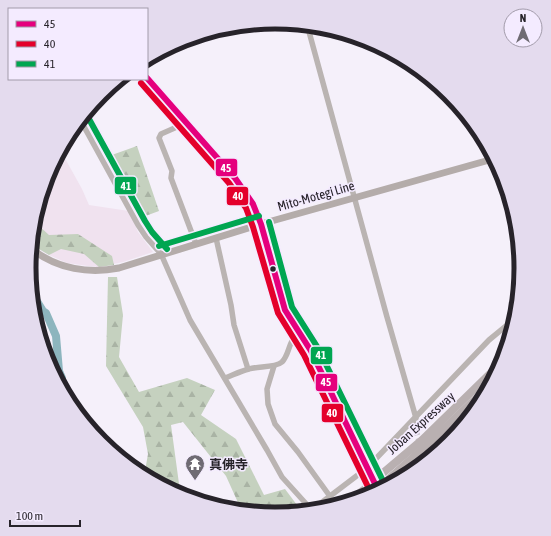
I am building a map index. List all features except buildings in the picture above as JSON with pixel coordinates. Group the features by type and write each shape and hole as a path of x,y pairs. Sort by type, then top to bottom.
{"highway":[{"path":"380,476 495,362"},
{"name":"Joban Expressway","path":"374,485 380,476 427,435 490,373"},
{"name":"Joban Expressway","path":"391,477 474,400"},
{"path":"394,474 428,450 460,420"}],"main road":[{"name":"Mito-Motegi Line","path":"37,252 63,266 89,271 120,268 160,254 261,224 489,160"}],"street":[{"path":"309,31 355,197 416,430"},
{"path":"148,79 244,189 253,204 261,224 285,310 311,351 367,468 377,484"},
{"path":"186,123 161,134 158,138 172,171 171,178 196,244"},
{"path":"84,126 138,225 160,254 190,320 282,477 307,505"},
{"path":"216,238 234,325 248,369"},
{"path":"322,502 367,468 480,349 507,325"},
{"path":"225,378 248,369 263,366 274,366 280,363 284,359 293,336 299,333"},
{"path":"274,366 267,389 268,404 274,424 298,452 330,495"}],"shaded area":[{"path":"64,157 89,205 129,211 138,232 153,252 123,262 99,267 67,263 38,248 41,221 49,191"}],"green space":[{"path":"137,146 159,211 140,218 109,156"},
{"path":"40,227 49,235 78,234 112,256 114,265 99,267 84,254 61,249 49,255 38,248"},
{"path":"108,277 117,277 123,315 119,357 139,392 187,378 215,390 201,415 236,439 264,495 285,489 297,506 276,507 239,504 226,476 183,422 171,425 179,487 145,469 148,454 143,427 106,366"}],"waterway":[{"path":"40,306 46,313 56,336 59,368"}],"tunnel":[{"path":"416,430 423,456"}],"transit line":[{"name":"45","path":"148,79 235,178 253,204 261,224 285,310 311,351 375,485"},
{"name":"40","path":"141,83 229,183 246,208 278,313 304,355 369,488"},
{"name":"41","path":"89,119 145,221 152,232 167,249"},
{"name":"41","path":"159,246 259,216"},
{"name":"41","path":"269,222 292,307 318,348 383,481"}],"place":[{"name":"真佛寺","path":"195,481"}]}
